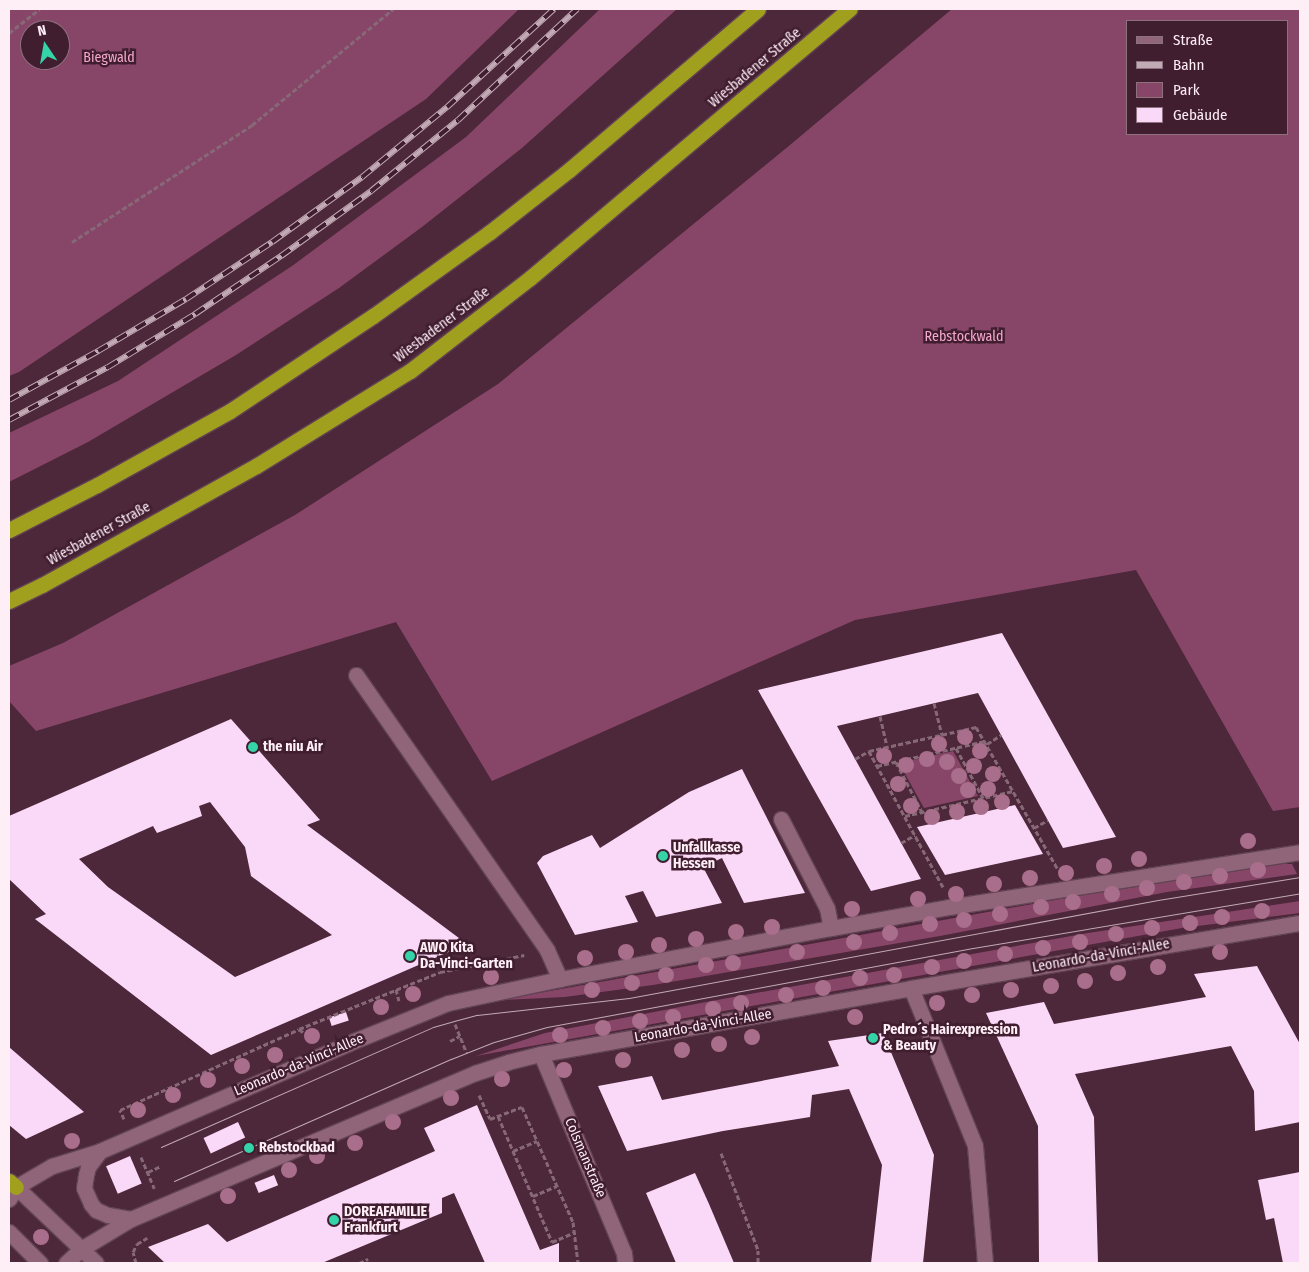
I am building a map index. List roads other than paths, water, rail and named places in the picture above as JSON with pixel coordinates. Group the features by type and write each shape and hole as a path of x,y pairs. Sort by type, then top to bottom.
{"highway":[{"path":"9,530 97,485 230,411 373,316 490,232 569,170 758,9"},
{"name":"Wiesbadener Straße","path":"9,601 256,466 410,371 530,278 850,9"}],"street":[{"path":"356,675 547,950 560,979"},
{"path":"781,819 827,908 831,928"},
{"name":"Leonardo-da-Vinci-Allee","path":"11,1189 52,1166 100,1151 448,1003 560,979 955,906 1300,852"},
{"name":"Leonardo-da-Vinci-Allee","path":"66,1263 81,1249 131,1218 475,1074 541,1054 911,988 1300,922"},
{"path":"911,988 975,1146 985,1263"},
{"name":"Colsmanstraße","path":"541,1054 624,1253 625,1263"},
{"path":"100,1151 88,1166 86,1175 84,1188 91,1204 96,1210 108,1215 131,1218"},
{"path":"11,1189 96,1263"},
{"path":"9,1232 40,1263"}],"tram line":[{"path":"161,1147 433,1027 477,1015 629,998 1158,900 1300,877"},
{"path":"174,1181 451,1059 494,1042 547,1027 973,948 1300,893"}],"railway":[{"path":"9,400 98,351 186,299 272,242 362,177 447,107 554,9"},
{"path":"9,420 108,367 195,314 281,256 371,191 458,120 577,9"}],"place":[{"name":"the niu Air","path":"253,747"},
{"name":"Unfallkasse Hessen","path":"663,856"},
{"name":"AWO Kita Da-Vinci-Garten","path":"410,956"},
{"name":"Pedro´s Hairexpression & Beauty","path":"873,1038"},
{"name":"Rebstockbad","path":"249,1148"},
{"name":"DOREAFAMILIE Frankfurt","path":"334,1220"}],"park label":[{"name":"Biegwald","path":"109,58"},
{"name":"Rebstockwald","path":"964,337"}]}
